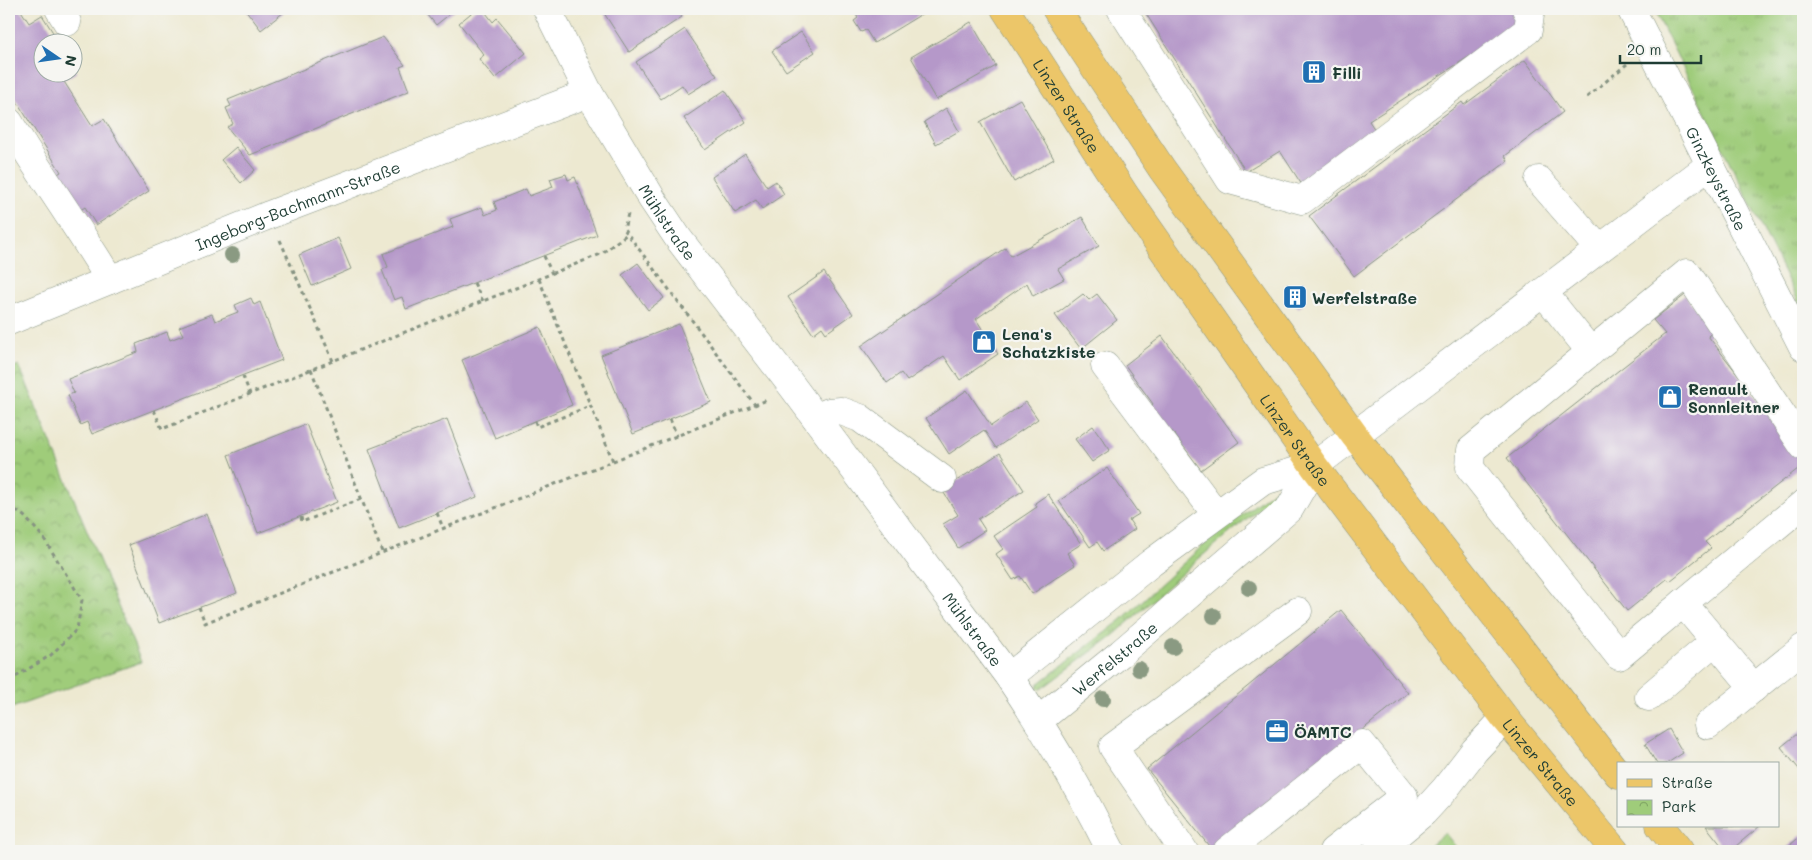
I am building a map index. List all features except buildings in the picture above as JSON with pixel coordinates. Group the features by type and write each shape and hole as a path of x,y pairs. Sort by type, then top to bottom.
{"main road":[{"name":"Linzer Straße","path":"1005,9 1125,195 1314,466 1505,718 1615,851"},
{"path":"1056,9 1162,169 1355,436 1617,773"},
{"path":"1662,828 1680,851"}],"street":[{"name":"Mühlstraße","path":"547,9 589,93 652,199 678,238 792,386 1009,677 1038,721 1086,802 1111,851"},
{"path":"1121,9 1230,180 1302,200 1528,30 1530,15 1526,9"},
{"name":"Ginzkeystraße","path":"1631,9 1803,347"},
{"name":"Ingeborg-Bachmann-Straße","path":"9,321 269,215 589,93"},
{"path":"9,122 34,165 90,246 110,280"},
{"name":"Werfelstraße","path":"1009,677 1151,563 1216,514 1263,480 1314,466 1710,166"},
{"path":"1539,180 1599,249"},
{"path":"1803,446 1688,273 1471,450 1470,468 1619,656 1803,504"},
{"path":"1542,292 1591,352"},
{"path":"1106,366 1216,514"},
{"path":"816,418 829,412 841,411 860,418 942,479"},
{"name":"Werfelstraße","path":"1038,721 1121,653 1290,508 1314,466"},
{"path":"1683,603 1754,688"},
{"path":"1184,851 1113,747 1298,611"},
{"path":"1649,697 1715,641"},
{"path":"1708,726 1803,648"},
{"path":"1377,851 1424,812 1445,789 1475,750 1505,718"},
{"path":"1227,851 1362,744 1404,796 1334,851"}],"path":[{"path":"1587,97 1650,46"},
{"path":"629,210 624,229 627,234 754,405"},
{"path":"269,215 333,361"},
{"path":"154,410 162,429 601,254 627,234"},
{"path":"544,256 552,274"},
{"path":"540,279 613,461"},
{"path":"474,283 483,301"},
{"path":"311,370 382,552"},
{"path":"243,376 250,394"},
{"path":"199,607 205,623 754,405 792,386"},
{"path":"535,421 538,427 590,406"},
{"path":"670,419 677,436"},
{"path":"301,517 302,522 361,499"},
{"path":"9,506 24,516 43,537 82,600 77,629 51,656 9,680"},
{"path":"437,513 443,528"}],"green space":[{"path":"1654,9 1803,9 1803,305 1801,307"},
{"path":"19,365 141,662 9,709 9,369"},
{"path":"1276,489 1279,495 1196,561 1114,635 1041,689 1037,688 1038,684 1120,621 1211,538"},
{"path":"1445,833 1459,851 1423,851"}],"place":[{"name":"Filli","path":"1314,72"},
{"name":"Werfelstraße","path":"1295,297"},
{"name":"Lena's Schatzkiste","path":"984,342"},
{"name":"Renault Sonnleitner","path":"1670,397"},
{"name":"ÖAMTC","path":"1277,731"}]}
